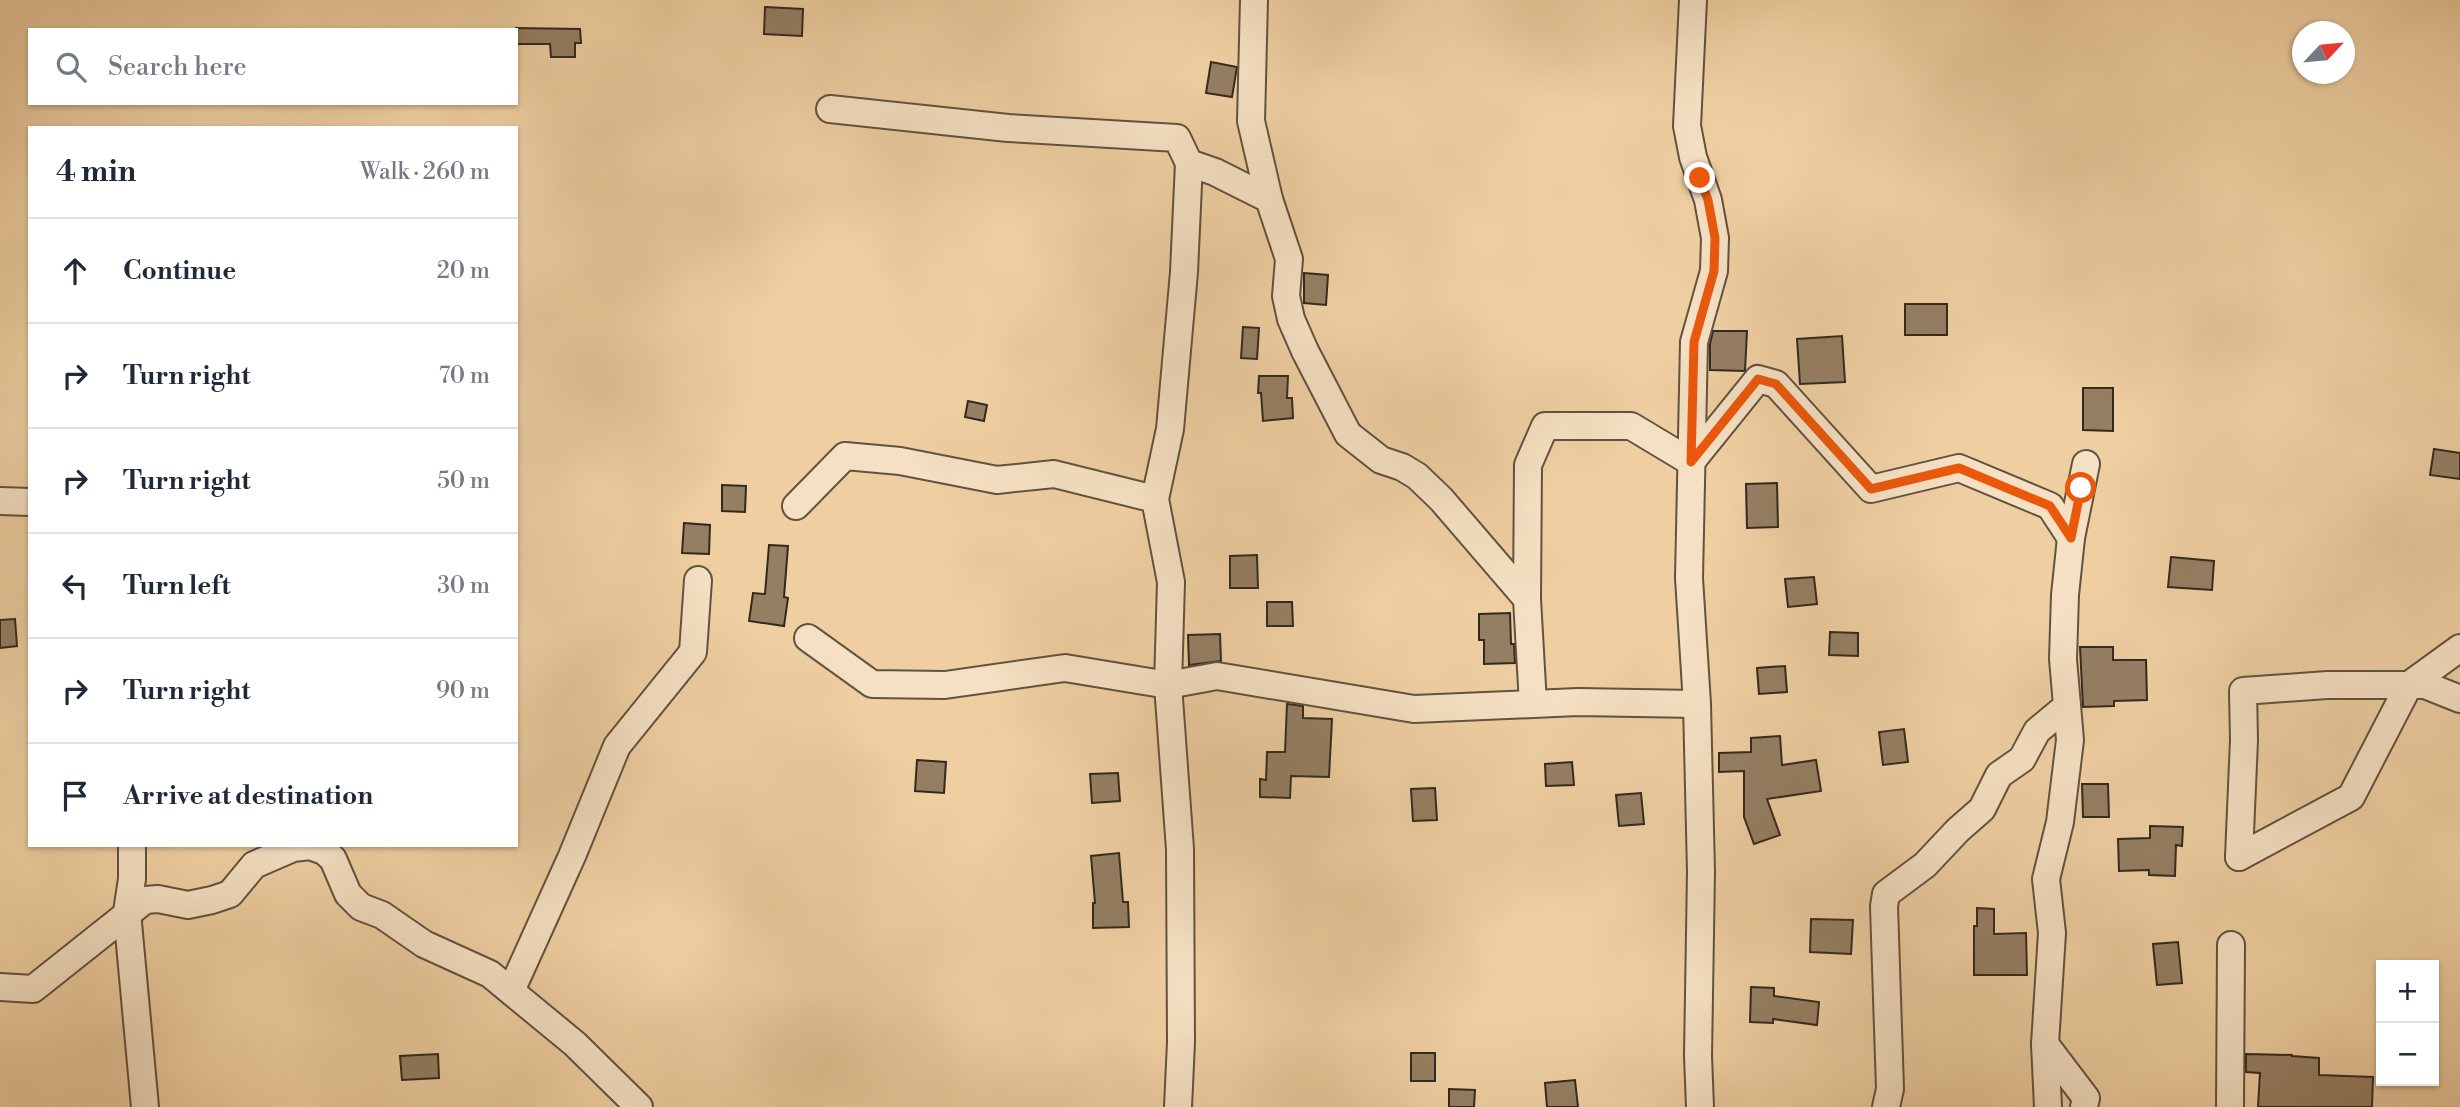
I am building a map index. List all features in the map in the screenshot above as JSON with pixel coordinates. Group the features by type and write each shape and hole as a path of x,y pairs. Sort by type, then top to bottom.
{"street":[{"path":"1254,0 1251,121 1269,199 1289,259 1286,296 1291,319 1305,351 1348,434 1381,460 1402,467 1417,476 1441,499 1527,599"},
{"path":"1693,0 1687,126 1692,157 1708,200 1715,238 1714,271 1694,342 1691,462 1689,578 1697,704 1701,872 1698,1056 1700,1107"},
{"path":"830,108 1008,128 1177,138 1189,163 1184,272 1170,429 1155,499 1171,582 1168,685 1180,849 1181,1042 1178,1107"},
{"path":"1189,163 1215,172 1269,199"},
{"path":"1691,462 1758,379 1776,384 1871,489 1959,468 2050,506 2071,538"},
{"path":"1533,704 1527,599 1528,465 1545,426 1631,426 1691,462"},
{"path":"796,506 845,456 900,461 997,480 1054,474 1155,499"},
{"path":"2048,1107 2045,1044 2052,933 2046,879 2060,822 2070,740 2064,634 2065,596 2071,538 2086,464"},
{"path":"0,501 28,502"},
{"path":"510,991 572,856 617,746 693,652 698,580"},
{"path":"808,639 872,684 945,685 1065,668 1168,685 1217,676 1414,709 1578,702 1697,704"},
{"path":"2460,648 2409,685 2351,797 2239,857 2244,740 2243,691 2327,685 2409,685 2424,685 2460,699"},
{"path":"1886,1107 1890,1088 1884,906 1886,894 1925,865 1982,809 1999,775 2022,759 2037,731 2067,706"},
{"path":"132,847 132,879 127,912 145,1107"},
{"path":"0,987 33,989 145,900 158,899 188,905 230,894 254,865 302,847"},
{"path":"314,847 324,850 333,859 348,894 361,907 382,915 424,944 489,974 575,1044 639,1107"},
{"path":"2230,1107 2231,945"},
{"path":"2045,1044 2086,1098 2084,1107"}],"building":[{"path":"765,7 803,9 802,36 764,34"},
{"path":"518,28 580,29 581,43 575,43 575,57 551,57 550,44 518,44"},
{"path":"1211,62 1237,67 1232,97 1206,93"},
{"path":"1304,273 1328,275 1326,305 1304,303"},
{"path":"1905,304 1947,304 1947,335 1905,335"},
{"path":"1243,327 1259,328 1257,359 1241,358"},
{"path":"1713,331 1747,331 1745,371 1710,370"},
{"path":"1842,336 1845,382 1800,384 1797,339"},
{"path":"1259,376 1288,376 1287,398 1292,398 1293,418 1263,421 1261,393 1258,393"},
{"path":"2083,388 2113,388 2113,431 2083,430"},
{"path":"968,401 987,405 984,421 965,417"},
{"path":"2434,449 2460,453 2460,479 2430,475"},
{"path":"1777,483 1778,527 1747,528 1746,484"},
{"path":"722,485 746,486 745,512 722,511"},
{"path":"684,523 710,525 709,554 682,553"},
{"path":"769,545 788,546 784,597 788,598 784,626 749,621 753,593 765,594"},
{"path":"1257,555 1258,588 1230,588 1230,556"},
{"path":"2171,557 2214,561 2212,590 2168,587"},
{"path":"1814,577 1817,604 1788,607 1785,579"},
{"path":"1267,602 1292,602 1293,626 1267,626"},
{"path":"1510,613 1515,663 1484,664 1484,640 1479,640 1479,614"},
{"path":"15,619 17,646 0,648 0,620"},
{"path":"1830,632 1858,633 1858,656 1829,655"},
{"path":"1220,634 1221,661 1189,665 1188,635"},
{"path":"2080,647 2113,647 2113,660 2146,660 2147,700 2114,701 2114,706 2083,707"},
{"path":"1785,666 1787,692 1759,694 1757,668"},
{"path":"1287,704 1303,706 1303,718 1332,719 1329,777 1291,776 1290,798 1260,797 1260,779 1266,780 1267,752 1285,752"},
{"path":"1904,729 1908,762 1883,765 1879,732"},
{"path":"1780,736 1782,765 1816,760 1821,791 1767,799 1780,835 1754,844 1744,817 1744,771 1719,772 1719,753 1751,752 1751,738"},
{"path":"917,760 946,762 944,793 915,791"},
{"path":"1572,762 1574,785 1546,786 1545,764"},
{"path":"1118,773 1120,801 1092,803 1090,774"},
{"path":"2082,784 2108,784 2109,817 2083,817"},
{"path":"1435,788 1437,820 1413,821 1411,789"},
{"path":"1641,793 1644,824 1619,826 1616,795"},
{"path":"2150,826 2183,827 2182,846 2176,845 2175,876 2149,875 2149,870 2119,871 2118,839 2150,838"},
{"path":"1119,853 1123,902 1128,902 1129,927 1093,928 1095,903 1091,856"},
{"path":"1977,908 1994,909 1994,934 2026,933 2027,975 1974,975 1974,926 1977,926"},
{"path":"1811,919 1853,920 1851,954 1810,952"},
{"path":"2178,942 2182,983 2157,985 2153,944"},
{"path":"1751,987 1774,988 1774,996 1819,1002 1817,1025 1773,1019 1773,1023 1750,1022"},
{"path":"1411,1053 1435,1053 1435,1081 1411,1081"},
{"path":"438,1054 439,1078 402,1080 400,1056"},
{"path":"2246,1054 2319,1058 2319,1075 2373,1077 2372,1107 2258,1107 2260,1073 2246,1072"},
{"path":"1575,1080 1578,1107 1547,1107 1545,1083"},
{"path":"1449,1089 1475,1090 1474,1107 1449,1107"}],"route":[{"path":"1700,178 1708,200 1715,238 1714,271 1694,342 1691,462 1758,379 1776,384 1871,489 1959,468 2050,506 2071,538 2081,488"}]}
